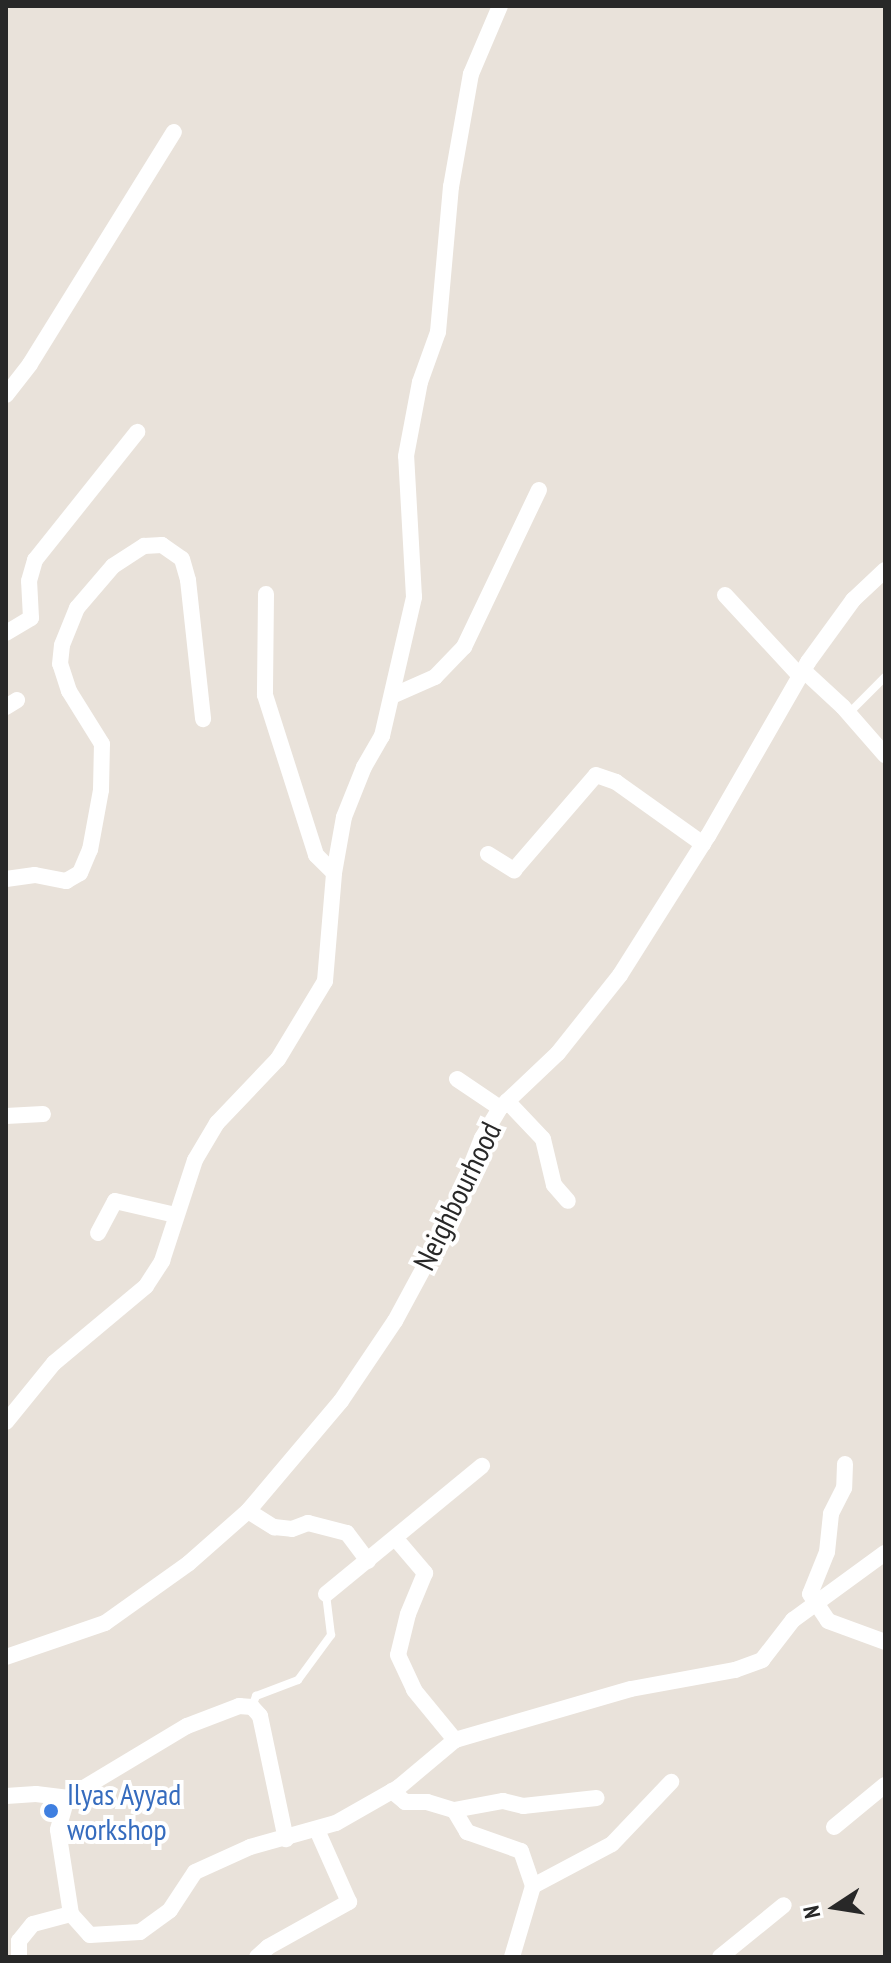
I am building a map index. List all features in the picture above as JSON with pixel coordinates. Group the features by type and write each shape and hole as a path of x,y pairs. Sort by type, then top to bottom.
{"street":[{"path":"6,1422 54,1363 146,1286 162,1261 195,1160 217,1123 278,1059 325,981 334,873 344,817 364,767 382,736 414,597 406,456 420,382 438,332 451,187 471,74 500,6"},
{"path":"6,395 38,352 174,132"},
{"path":"6,633 31,618 29,581 35,560 137,432"},
{"path":"392,696 435,677 464,647 539,490"},
{"path":"6,879 35,875 66,881 80,873 90,850 101,790 102,744 69,691 60,664 62,645 77,608 113,566 144,546 162,545 182,559 188,580 203,719"},
{"name":"Neighbourhood","path":"7,1655 105,1623 189,1563 248,1511 341,1401 395,1321 449,1221 482,1138 504,1105 558,1053 620,975 703,844 801,673 853,600 885,570"},
{"path":"266,594 265,695 316,855 334,873"},
{"path":"725,595 801,673 849,713 885,755"},
{"path":"488,854 514,870 596,775 616,782 703,844"},
{"path":"457,1079 504,1105 543,1139 554,1185 568,1201"},
{"path":"6,1116 43,1114"},
{"path":"98,1233 115,1201 175,1215"},
{"path":"845,1464 844,1488 831,1514 827,1552 810,1594 814,1605 828,1621 885,1642"},
{"path":"326,1594 482,1466"},
{"path":"248,1511 274,1527 292,1529 308,1523 347,1533 368,1561"},
{"path":"396,1539 425,1573 408,1614 398,1655 414,1690 455,1740"},
{"path":"869,1564 885,1539"},
{"path":"67,1798 58,1830 71,1914 90,1935 140,1932 170,1910 195,1872 250,1847 336,1823 392,1791 455,1740 631,1689 735,1670 762,1660 793,1620 885,1553"},
{"path":"6,1796 36,1794 67,1798 187,1726 239,1706 252,1707 260,1716 286,1839"},
{"path":"533,1886 612,1844 671,1782"},
{"path":"834,1827 885,1785"},
{"path":"392,1791 405,1802 427,1802 454,1810 503,1801 523,1806 597,1798"},
{"path":"454,1810 467,1832 521,1851 533,1886 512,1957"},
{"path":"257,1957 268,1947 349,1902 317,1830"},
{"path":"720,1957 784,1905"},
{"path":"19,1957 19,1941 33,1924 71,1914"},
{"path":"6,1933 28,1930"}],"lane":[{"path":"849,713 885,677"},
{"path":"252,1707 256,1696 298,1680 331,1635 326,1594"}],"place":[{"name":"Ilyas Ayyad workshop","path":"51,1811"}]}
